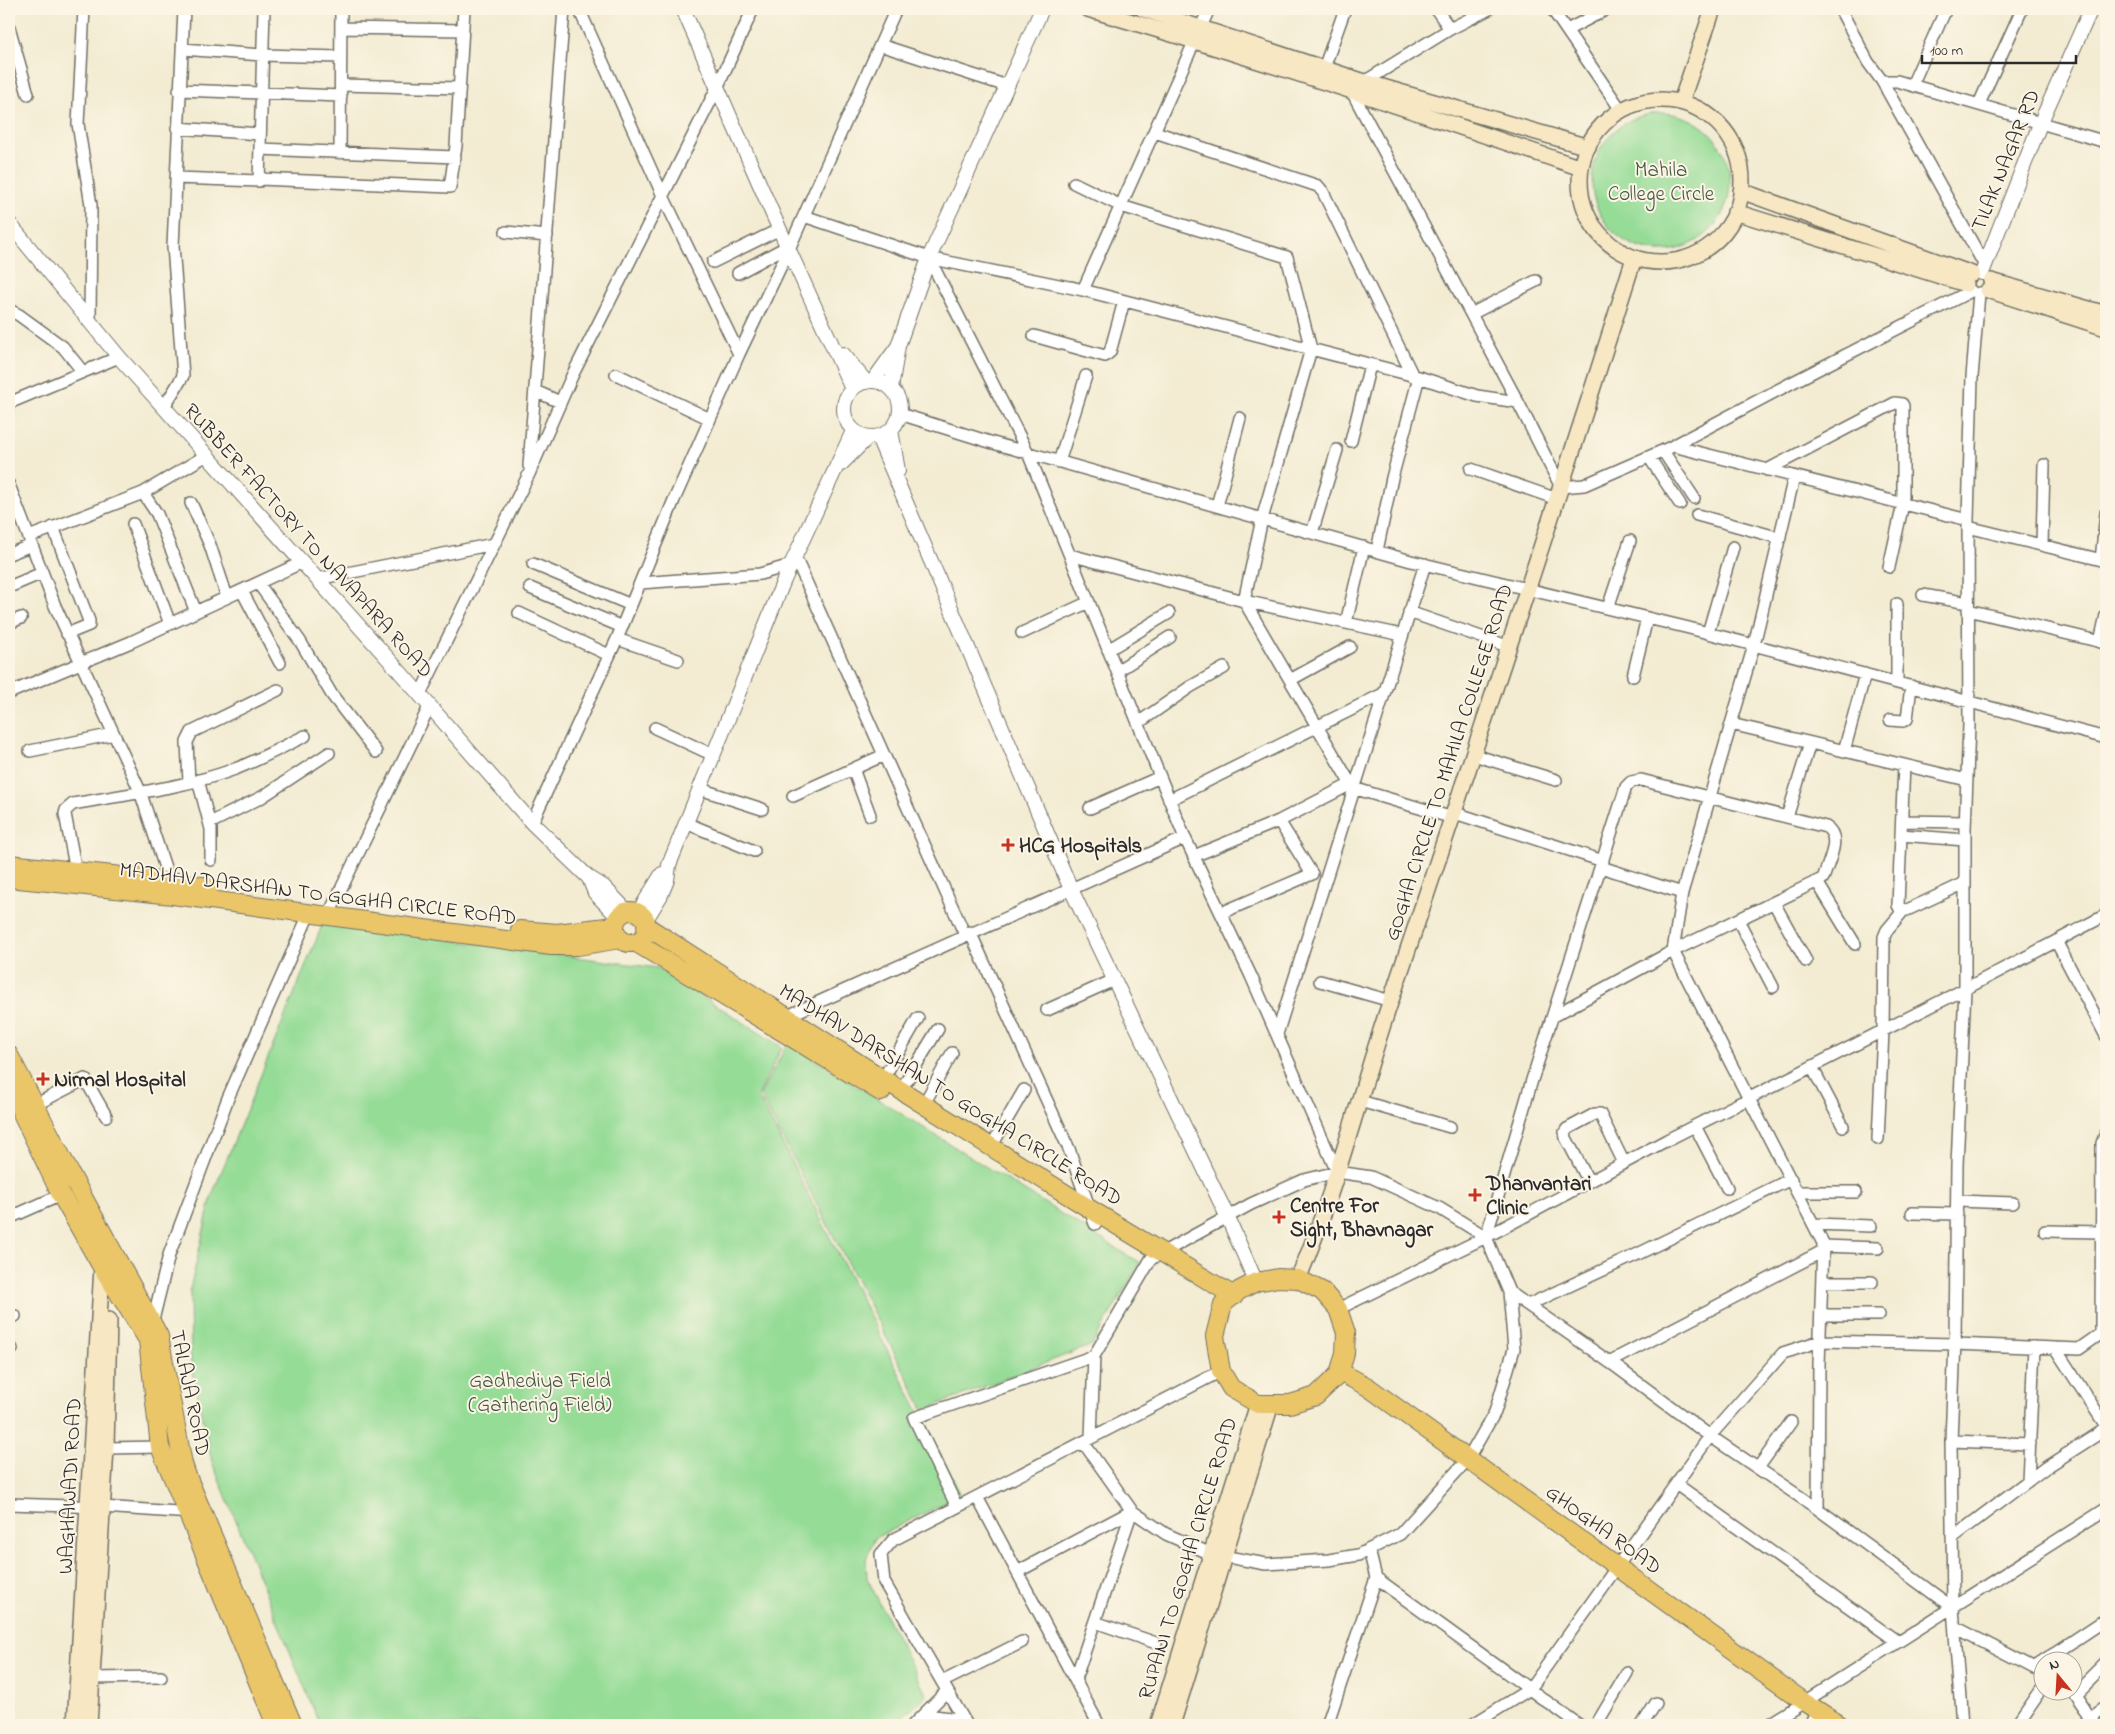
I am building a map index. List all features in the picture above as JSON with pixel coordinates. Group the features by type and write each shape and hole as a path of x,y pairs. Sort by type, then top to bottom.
{"main road":[{"path":"1088,9 1199,34 1324,68 1365,82 1588,147"},
{"path":"1143,9 1199,34 1351,90 1582,168"},
{"path":"1681,102 1713,9"},
{"path":"1660,100 1681,102 1705,112 1724,130 1737,152 1743,178 1739,204 1728,227 1709,246 1686,258 1660,262 1634,258 1611,245 1593,226 1582,202 1580,177 1582,168 1588,147 1600,128 1621,110 1640,102 1660,100"},
{"path":"1741,191 2106,328"},
{"path":"1735,212 1979,281 2106,314"},
{"name":"GOGHA CIRCLE TO MAHILA COLLEGE ROAD","path":"1298,1279 1313,1243 1337,1172 1391,1001 1510,647 1634,258"},
{"path":"9,864 76,871 171,888 330,911 544,932 557,933 631,924"},
{"name":"MADHAV DARSHAN TO GOGHA CIRCLE ROAD","path":"9,878 171,888 310,912 330,911"},
{"name":"MADHAV DARSHAN TO GOGHA CIRCLE ROAD","path":"631,924 777,1020 1229,1300"},
{"name":"MADHAV DARSHAN TO GOGHA CIRCLE ROAD","path":"777,1020 882,1078 924,1104 991,1146 1093,1217"},
{"name":"TALAJA ROAD","path":"9,1055 148,1340 160,1447 194,1512 235,1607 293,1725"},
{"name":"TALAJA ROAD","path":"9,1086 61,1195 152,1323 163,1348 183,1464 194,1512"},
{"name":"WAGHAWADI ROAD","path":"89,1725 96,1507 106,1448 112,1267"},
{"name":"WAGHAWADI ROAD","path":"75,1725 96,1507 112,1267"},
{"path":"1278,1278 1298,1279 1322,1291 1338,1309 1346,1333 1345,1353 1340,1372 1316,1396 1290,1404 1264,1404 1231,1388 1221,1371 1215,1336 1229,1300 1256,1282 1278,1278"},
{"name":"GHOGHA ROAD","path":"1340,1372 1368,1387 1617,1566 1810,1712 1840,1725"},
{"name":"RUPANI TO GOGHA CIRCLE ROAD","path":"1172,1725 1218,1556 1264,1404"},
{"name":"RUPANI TO GOGHA CIRCLE ROAD","path":"1158,1725 1218,1556"},
{"name":"TALAJA ROAD","path":"235,1607 276,1725"}],"street":[{"path":"84,9 78,124 91,205 90,322"},
{"path":"164,407 182,376 173,246 184,9"},
{"path":"176,178 259,182 264,9"},
{"path":"340,153 341,9"},
{"path":"259,179 450,187 455,157 464,9"},
{"path":"529,474 564,9"},
{"path":"579,9 663,196 739,354"},
{"path":"683,9 852,389"},
{"path":"420,694 529,474 560,402 717,88 753,9"},
{"path":"532,823 610,655 710,419 804,216 896,9"},
{"path":"891,388 898,346 929,258 1042,9"},
{"path":"804,216 929,258 1084,290 1209,9"},
{"path":"1324,68 1345,9"},
{"path":"1436,9 1450,29"},
{"path":"1490,9 1450,29 1351,90 1518,402 1559,493"},
{"path":"1552,9 1621,110"},
{"path":"1567,30 1607,9"},
{"path":"1840,9 1868,62 1882,81 1979,281 1972,377 1968,524 1965,989 1951,1441 1953,1608 1962,1725"},
{"path":"1912,85 1946,9"},
{"path":"1979,104 2022,9"},
{"name":"TILAK NAGAR RD","path":"1979,281 2040,124 2091,9"},
{"path":"9,27 28,94"},
{"path":"341,28 463,30"},
{"path":"880,45 1007,86"},
{"path":"182,49 262,55 341,57"},
{"path":"1882,81 1896,81 1912,85 2106,142"},
{"path":"179,90 261,93 459,88"},
{"path":"178,128 260,134"},
{"path":"1155,132 1318,186 1323,192 1416,376 1377,551"},
{"path":"260,149 455,157"},
{"path":"1074,183 1122,206 1287,257 1312,349 1262,519 1244,601 1352,786"},
{"name":"RUBBER FACTORY TO NAVAPARA ROAD","path":"9,223 119,357 430,705 532,823 588,877 595,893 631,924"},
{"path":"713,262 780,229"},
{"path":"506,232 547,236"},
{"path":"738,273 788,247"},
{"path":"929,258 1028,453 1185,838 1277,1034 1337,1172"},
{"path":"1471,314 1536,281"},
{"path":"1471,469 1559,493 1584,485 1668,449 1979,281"},
{"path":"1071,287 1416,376 1477,396 1518,402"},
{"path":"1034,336 1105,356 1110,352 1124,301"},
{"path":"9,310 19,315 63,347 83,372"},
{"path":"831,340 870,382"},
{"path":"870,382 898,346"},
{"path":"9,403 119,357"},
{"path":"1351,441 1370,364"},
{"path":"616,374 710,419"},
{"path":"1060,462 1086,376"},
{"path":"901,492 891,430 900,414 900,405 897,396 891,388 883,383 870,382 852,389 847,396 844,405 847,423 853,430 873,437 901,492 1070,887 1227,1216 1256,1282"},
{"path":"535,391 560,402"},
{"path":"1767,470 1899,402 1903,406 1903,504 1889,567"},
{"path":"900,414 1028,453 1425,564 1708,633 2106,738"},
{"path":"1217,506 1240,418"},
{"path":"631,924 669,866 793,561 853,430"},
{"path":"836,470 873,437 891,430"},
{"path":"1668,449 1767,470 1903,504 2042,546 2104,560 2106,512"},
{"path":"1668,449 1694,498"},
{"path":"1312,533 1337,450"},
{"path":"9,554 53,527 143,493 207,455"},
{"path":"1649,457 1680,504"},
{"path":"2042,546 2044,465"},
{"path":"1794,477 1754,645 1682,893 1673,950 1791,1178 1814,1224 1823,1248 1818,1509"},
{"path":"9,485 67,634 140,792 171,888"},
{"path":"143,493 157,514 196,612"},
{"path":"191,503 210,546 227,597"},
{"path":"1697,515 1780,538"},
{"path":"133,524 170,624"},
{"path":"53,527 90,621 90,625 67,634"},
{"path":"1608,608 1630,541"},
{"path":"317,579 494,544"},
{"path":"1346,623 1364,547"},
{"path":"1708,633 1733,547"},
{"path":"1070,555 1244,601 1402,635"},
{"path":"640,583 760,574 793,561"},
{"path":"793,561 1069,1149 1093,1217"},
{"path":"9,693 170,624 303,562"},
{"path":"533,564 631,605"},
{"path":"1277,1034 1352,786 1425,564"},
{"path":"9,587 42,573"},
{"path":"258,583 296,635 332,695 376,752"},
{"path":"530,588 622,627"},
{"path":"242,591 280,663"},
{"path":"1923,595 2103,643 2106,615"},
{"path":"1022,632 1089,602"},
{"path":"1896,682 1897,604"},
{"path":"1410,612 1510,647"},
{"path":"519,613 610,655"},
{"path":"1108,650 1169,613"},
{"path":"9,623 21,618"},
{"path":"1633,676 1647,618"},
{"path":"1117,672 1170,636"},
{"path":"617,639 678,660"},
{"path":"1290,680 1350,647"},
{"path":"1138,723 1190,687 1224,668"},
{"path":"1844,751 1865,674"},
{"path":"1890,720 1907,720 1911,686"},
{"path":"211,860 210,823 193,781 188,742 192,732 278,690"},
{"path":"1169,800 1316,725 1383,694"},
{"path":"330,911 430,705"},
{"path":"1731,724 1967,780"},
{"path":"655,728 713,755"},
{"path":"30,750 114,734"},
{"path":"76,871 65,814 73,804 193,781 236,769 305,736"},
{"path":"1787,817 1810,743"},
{"path":"210,823 262,797 329,753"},
{"path":"793,796 884,755"},
{"path":"1474,755 1556,780"},
{"path":"1904,765 1898,905 1904,911"},
{"path":"853,769 870,815"},
{"path":"1090,808 1160,777"},
{"path":"1486,1237 1553,1016 1626,787 1631,782 1641,780 1826,826 1834,835 1835,840 1824,876 1818,882 1673,950 1553,1016"},
{"path":"1194,856 1279,821 1352,786 1454,815 1602,864 1682,893"},
{"path":"700,789 762,809"},
{"path":"1221,913 1312,874 1279,821"},
{"path":"1902,821 1966,822"},
{"path":"686,823 754,851"},
{"path":"1901,835 1965,840"},
{"path":"777,1020 1070,887 1185,838"},
{"path":"1818,882 1855,944"},
{"path":"1878,1139 1884,937 1887,930 1904,911 1965,883"},
{"path":"1774,903 1806,961"},
{"path":"148,1340 169,1255 228,1098 310,912"},
{"path":"1338,1309 1486,1237 1695,1126 2106,915"},
{"path":"1738,920 1773,988"},
{"path":"2056,941 2106,1036"},
{"path":"1046,1010 1114,980"},
{"path":"1320,982 1391,1001"},
{"path":"882,1078 918,1018"},
{"path":"901,1090 938,1029"},
{"path":"924,1104 952,1053"},
{"path":"1812,1067 1843,1126"},
{"path":"35,1105 84,1079 106,1116"},
{"path":"991,1146 1024,1090"},
{"path":"1360,1101 1450,1127"},
{"path":"1589,1182 1566,1138 1565,1132 1567,1129 1596,1114 1600,1114 1624,1163"},
{"path":"1695,1126 1727,1188"},
{"path":"1472,1725 1530,1689 1710,1436 1784,1353 1820,1341 2079,1349 2103,1332 2102,1143 2106,1134"},
{"path":"1337,1172 1370,1177 1440,1208 1486,1237 1509,1292 1514,1349 1495,1412 1468,1459 1400,1534 1358,1555 1328,1560 1266,1564 1218,1556 1166,1534 1132,1511 1087,1440 1094,1356 1157,1255 1227,1216 1304,1180 1337,1172"},
{"path":"1528,1305 1640,1254 1791,1178"},
{"path":"1798,1192 1856,1192"},
{"path":"9,1218 61,1195"},
{"path":"1957,1201 2013,1203"},
{"path":"1912,1213 1957,1214"},
{"path":"1814,1224 1871,1226"},
{"path":"2045,1231 2101,1232"},
{"path":"1609,1362 1823,1248 1878,1248"},
{"path":"1822,1282 1872,1282"},
{"path":"1509,1292 1710,1436 1818,1509 1953,1608"},
{"path":"1821,1316 1879,1315"},
{"path":"2028,1481 2034,1347"},
{"path":"1952,1538 2028,1481 2106,1428 2055,1348"},
{"path":"958,1507 914,1418 1094,1356"},
{"path":"966,1723 884,1582 881,1554 893,1540 1221,1371"},
{"path":"1758,1468 1790,1422"},
{"path":"1951,1441 2030,1444"},
{"path":"106,1448 160,1447"},
{"path":"1676,1484 1898,1642"},
{"path":"977,1497 1099,1725"},
{"path":"9,1504 194,1512"},
{"path":"1768,1725 1810,1712 1898,1642 2106,1509"},
{"path":"1017,1572 1132,1511"},
{"path":"1075,1680 1132,1511"},
{"path":"1327,1725 1376,1578 1368,1550"},
{"path":"1376,1578 1579,1725"},
{"path":"2062,1652 2106,1619"},
{"path":"1094,1622 1156,1643"},
{"path":"1955,1627 2032,1667"},
{"path":"913,1725 925,1715 945,1687 1022,1642"},
{"path":"2082,1684 2106,1662"},
{"path":"1596,1725 1627,1673"},
{"path":"92,1678 161,1677"},
{"path":"2017,1725 2033,1702"},
{"path":"2080,1702 2094,1721 2106,1707"},
{"path":"1642,1725 1656,1703"},
{"path":"925,1715 951,1718 966,1723"}],"green space":[{"name":"Mahila College Circle","path":"1661,113 1687,118 1710,133 1725,156 1730,182 1725,208 1710,231 1687,246 1661,251 1635,246 1612,231 1597,208 1592,182 1597,156 1612,133 1635,118"},
{"name":"Gadhediya Field (Gathering Field)","path":"323,923 658,968 782,1047 758,1096 961,1495 875,1538 866,1559 867,1578 927,1696 892,1725 320,1725 212,1462 191,1363 190,1289 212,1195"},
{"path":"788,1043 1140,1263 1092,1345 924,1410 760,1095"}],"place":[{"name":"HCG Hospitals","path":"1008,845"},
{"name":"Nirmal Hospital","path":"43,1079"},
{"name":"Dhanvantari Clinic","path":"1475,1195"},
{"name":"Centre For Sight, Bhavnagar","path":"1279,1217"}]}
